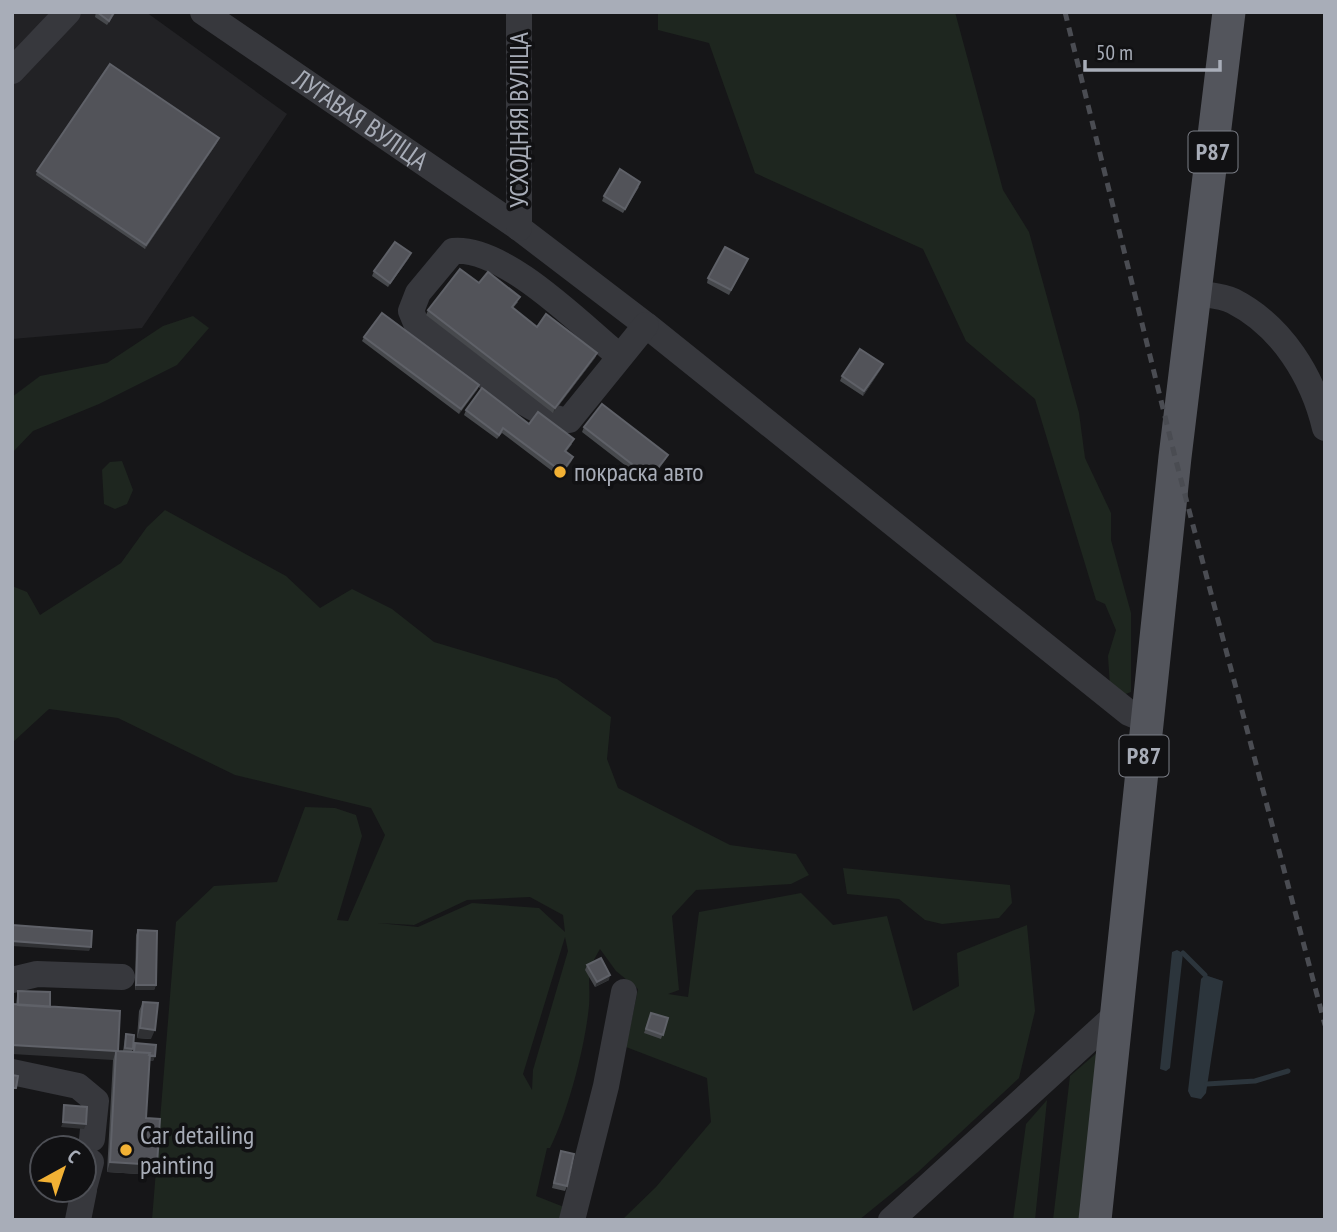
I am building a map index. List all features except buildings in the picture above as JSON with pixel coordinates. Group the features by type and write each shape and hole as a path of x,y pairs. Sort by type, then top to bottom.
{"main road":[{"name":"Р87","path":"1095,1220 1175,457 1229,12"}],"street":[{"path":"12,71 68,12"},
{"name":"ЛУГАВАЯ ВУЛІЦА","path":"203,12 519,228 646,325 1129,713 1148,721"},
{"name":"УСХОДНЯЯ ВУЛІЦА","path":"519,12 519,228"},
{"path":"619,356 524,279 482,254 465,250 453,251 418,293 411,311 416,323 528,406 556,421 569,421 646,325"},
{"path":"1196,293 1232,300 1271,329 1301,365 1318,377 1325,428"},
{"path":"12,980 37,974 122,977"},
{"path":"572,1220 606,1086 624,992"},
{"path":"891,1220 1117,1014"},
{"path":"12,1072 78,1086 96,1101 93,1134"}],"shaded area":[{"path":"12,12 146,12 287,114 142,328 12,339"},
{"path":"658,12 955,12 1003,190 1029,232 1079,413 1085,458 1111,513 1111,540 1131,613 1131,692 1120,696 1110,686 1108,656 1116,630 1105,604 1096,600 1035,399 966,341 923,249 755,173 709,43 658,30"},
{"path":"193,316 209,328 177,365 99,404 33,431 12,453 12,397 40,376 107,363 163,326"},
{"path":"122,461 133,490 127,504 115,509 104,504 102,470 110,462"},
{"path":"165,510 286,576 320,608 352,589 392,609 434,642 557,679 611,717 607,759 618,788 730,845 796,854 809,875 791,884 696,890 672,916 679,990 668,994 688,997 699,912 801,893 833,925 887,916 913,1011 959,986 957,953 1027,925 1035,1011 1019,1078 918,1172 859,1220 622,1220 656,1187 711,1122 707,1078 626,1047 638,989 616,971 600,949 590,971 587,1022 575,1079 557,1133 550,1148 547,1148 536,1196 564,1207 561,1220 152,1220 176,922 214,886 277,882 305,807 335,808 356,815 362,836 337,920 348,921 385,835 371,808 235,775 118,718 49,709 12,743 12,586 27,592 40,615 121,563 147,527","holes":["530,897 563,915 565,932 539,908 472,903 418,927 378,923 414,925 467,900","565,937 568,951 533,1070 532,1090 523,1074"]},
{"path":"843,868 1010,885 1012,903 999,918 942,924 925,920 899,899 847,894"},
{"path":"1177,950 1183,953 1170,1068 1166,1071 1160,1069 1172,952"},
{"path":"1205,975 1223,981 1206,1093 1201,1099 1191,1097 1188,1091 1201,979"},
{"path":"1107,1044 1089,1220 1053,1220 1070,1076"},
{"path":"1047,1100 1035,1220 1013,1220 1026,1124"}],"waterway":[{"path":"1183,953 1205,975"},
{"path":"1207,1084 1255,1081 1288,1071"}],"railway":[{"path":"1065,12 1175,457 1325,1025"}],"place":[{"name":"покраска авто","path":"560,472"},
{"name":"Car detailing painting","path":"126,1150"}]}
